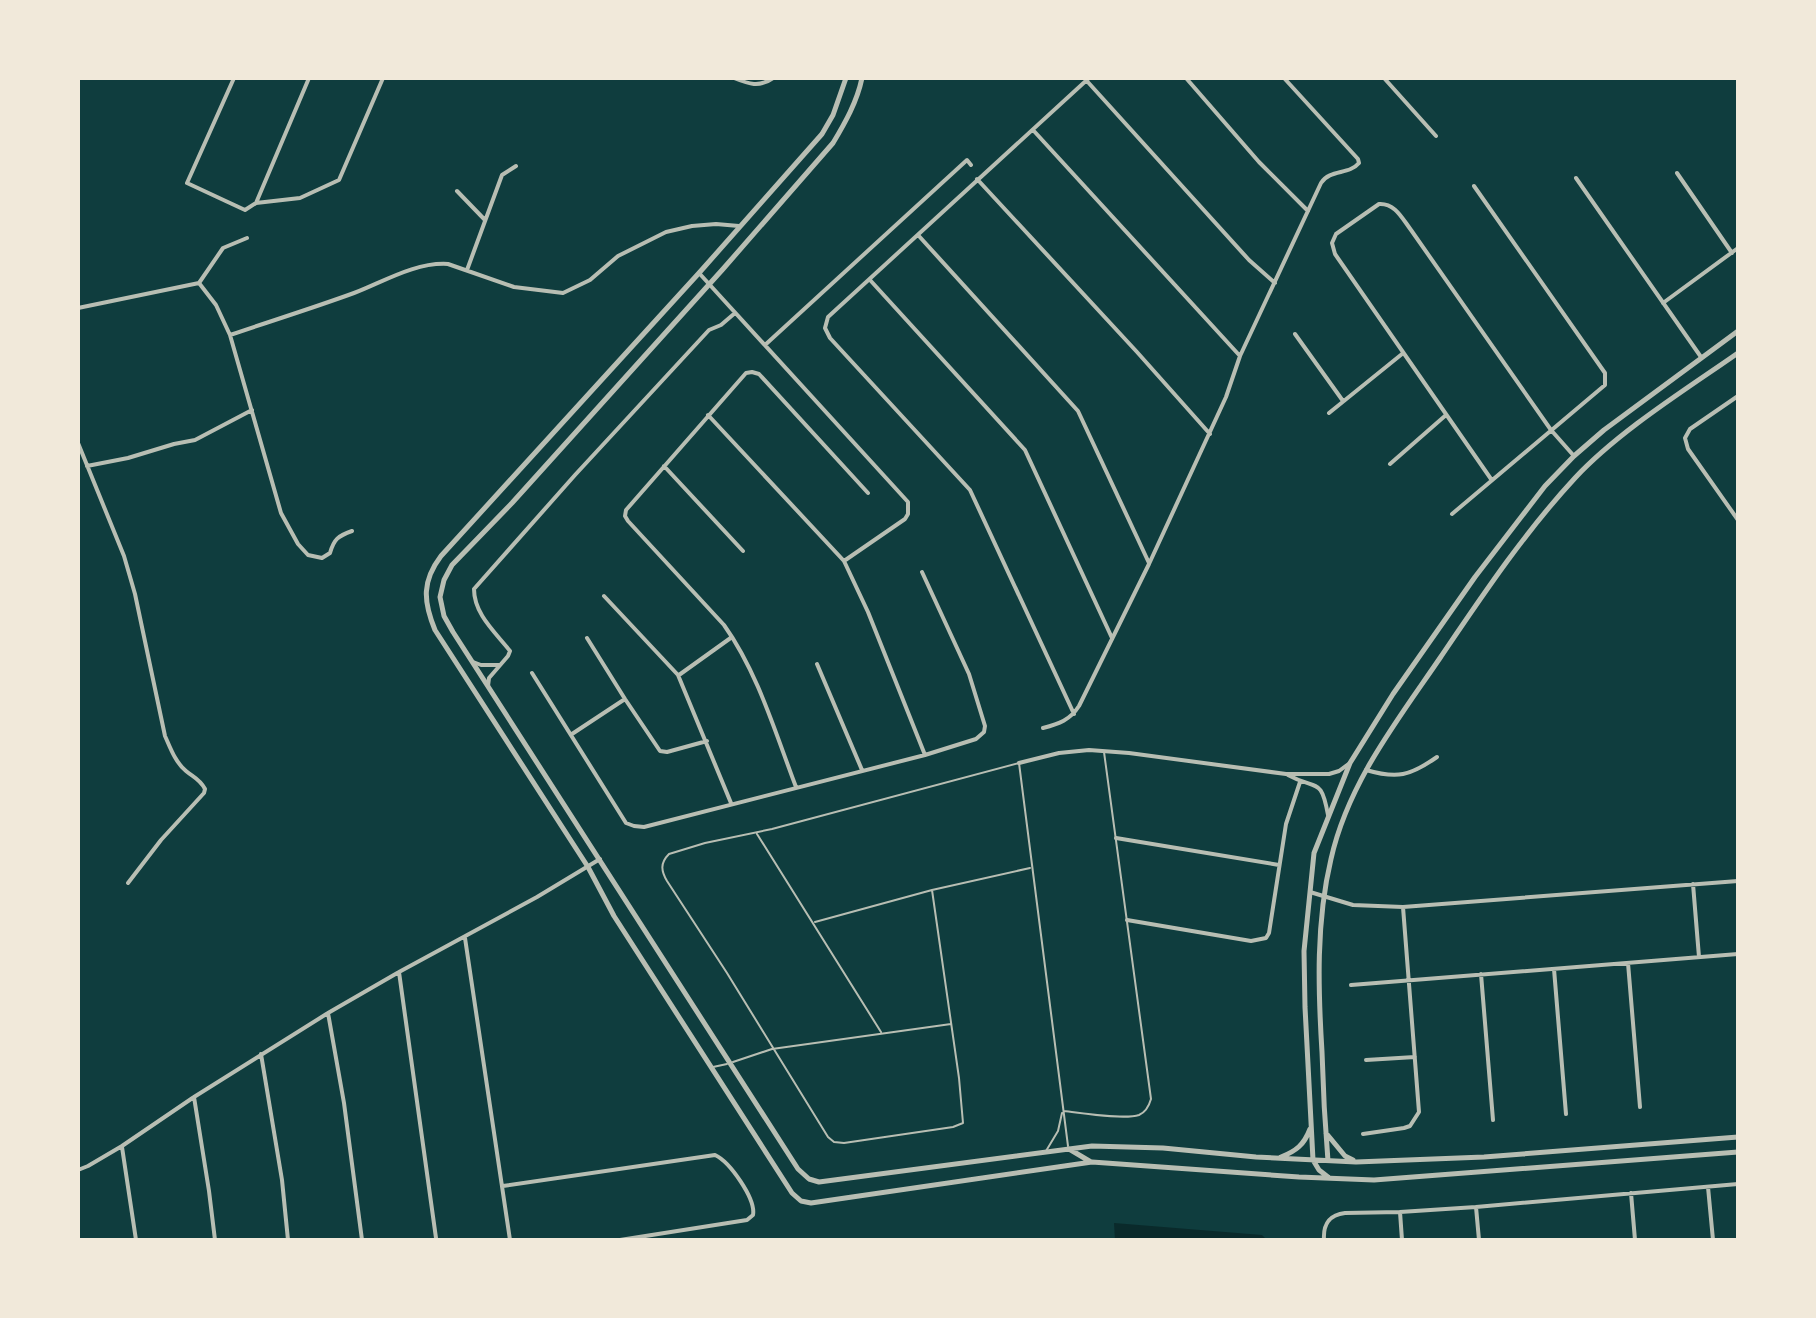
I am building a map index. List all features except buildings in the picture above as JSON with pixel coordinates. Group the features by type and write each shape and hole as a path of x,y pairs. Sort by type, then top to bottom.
{"street":[{"path":"234,78 187,183 245,210 256,203 300,198 339,180 383,78"},
{"path":"256,203 309,78"},
{"path":"734,78 759,86 773,78"},
{"path":"846,78 822,134 441,556 427,580 426,594 428,613 435,630 792,1193 801,1201 811,1203 1092,1162 1374,1180 1738,1152"},
{"path":"862,78 859,92 833,143 709,285 452,565 440,597 444,616 798,1169 809,1179 819,1182 1092,1146 1134,1146 1356,1162 1484,1157 1738,1137"},
{"path":"1186,78 1259,162 1308,211"},
{"path":"1043,728 1064,722 1074,714 1113,640 1210,434 1240,356 1324,178 1357,167 1359,163 1284,78"},
{"path":"1384,78 1436,136"},
{"path":"1074,714 970,490 830,338 825,328 828,317 1088,79 1249,260 1275,283"},
{"path":"1033,130 1240,356"},
{"path":"467,270 502,175 516,166"},
{"path":"765,345 970,166 1210,434"},
{"path":"1677,173 1732,253"},
{"path":"960,175 970,185"},
{"path":"1576,178 1701,357"},
{"path":"1452,514 1605,385 1605,373 1474,186"},
{"path":"457,191 485,220"},
{"path":"1491,479 1335,254 1332,243 1336,234 1379,204 1386,203 1393,207 1411,230 1551,430 1574,456"},
{"path":"230,335 436,263 448,264 514,287 563,293 590,280 618,256 666,232 716,224 739,226"},
{"path":"918,235 1078,411 1149,564"},
{"path":"78,308 199,283 223,248 247,238"},
{"path":"1663,303 1738,248"},
{"path":"699,273 908,502 905,519 844,561"},
{"path":"870,280 1025,450 1113,640"},
{"path":"199,283 216,305 230,335 281,513 298,544 308,555 322,558 330,553 337,536 352,531"},
{"path":"488,686 489,678 510,651 479,612 474,601 474,589 709,330 735,313"},
{"path":"1331,1179 1319,1170 1313,1160 1304,951 1314,853 1350,763 1393,694 1475,577 1545,486 1604,430 1738,331"},
{"path":"1295,334 1343,401"},
{"path":"1299,1177 1319,1170 1328,1161 1319,951 1331,859 1353,793 1489,586 1575,478 1613,443 1738,353"},
{"path":"1329,413 1402,354"},
{"path":"796,787 749,667 732,637 637,532 625,516 626,510 746,373 752,372 759,374 868,493"},
{"path":"1738,396 1690,429 1685,438 1688,449 1738,520"},
{"path":"87,466 195,440 252,410"},
{"path":"708,415 844,561 868,612 925,755"},
{"path":"1390,464 1446,415"},
{"path":"78,443 124,556 165,736 184,769 201,781 205,789 128,883"},
{"path":"664,466 743,551"},
{"path":"532,673 626,823 634,826 644,827 925,755 976,739 984,732 984,719 969,674 922,572"},
{"path":"604,596 678,675 731,803"},
{"path":"678,675 732,637"},
{"path":"587,638 660,751 667,752 707,741"},
{"path":"473,662 500,665"},
{"path":"817,664 862,770"},
{"path":"572,734 625,699"},
{"path":"1019,763 1076,750 1181,759 1286,774 1329,774 1350,763"},
{"path":"1366,770 1388,776 1399,775 1423,767 1437,757"},
{"path":"1286,774 1320,788 1328,815"},
{"path":"1127,920 1251,941 1266,938 1286,824 1300,782"},
{"path":"1116,838 1280,865"},
{"path":"78,1170 122,1146 328,1013 600,859"},
{"path":"1310,892 1353,905 1403,907 1738,881"},
{"path":"1693,884 1699,957"},
{"path":"1363,1134 1410,1126 1419,1112 1403,907"},
{"path":"465,937 510,1240"},
{"path":"1351,985 1738,954"},
{"path":"1628,963 1640,1107"},
{"path":"1554,968 1566,1114"},
{"path":"399,972 436,1238"},
{"path":"1481,974 1493,1120"},
{"path":"328,1013 344,1103 362,1240"},
{"path":"261,1054 282,1180 288,1240"},
{"path":"1366,1060 1415,1057"},
{"path":"194,1097 215,1240"},
{"path":"1280,1157 1295,1152 1306,1141 1311,1128"},
{"path":"1326,1132 1345,1156 1356,1162"},
{"path":"122,1146 136,1240"},
{"path":"1058,1167 1069,1148"},
{"path":"1069,1148 1092,1162"},
{"path":"503,1186 715,1155 727,1162 753,1202 753,1215 747,1220 620,1240"},
{"path":"1324,1240 1325,1226 1336,1214 1476,1207 1738,1184"},
{"path":"1708,1187 1713,1240"},
{"path":"1631,1193 1635,1240"},
{"path":"1476,1207 1479,1240"},
{"path":"1400,1212 1402,1240"}],"lane":[{"path":"1063,1111 1135,1116 1141,1114 1151,1099 1104,751"},
{"path":"932,890 963,1123 844,1143 834,1142 828,1137 663,874 662,865 669,854 705,843 756,833 1019,763 1069,1148"},
{"path":"756,833 883,1034"},
{"path":"814,922 932,890 1032,868"},
{"path":"712,1067 772,1049 952,1024"},
{"path":"1046,1152 1060,1123 1062,1098"}],"water":[{"path":"1114,1223 1262,1235 1267,1240 1115,1240"}]}
